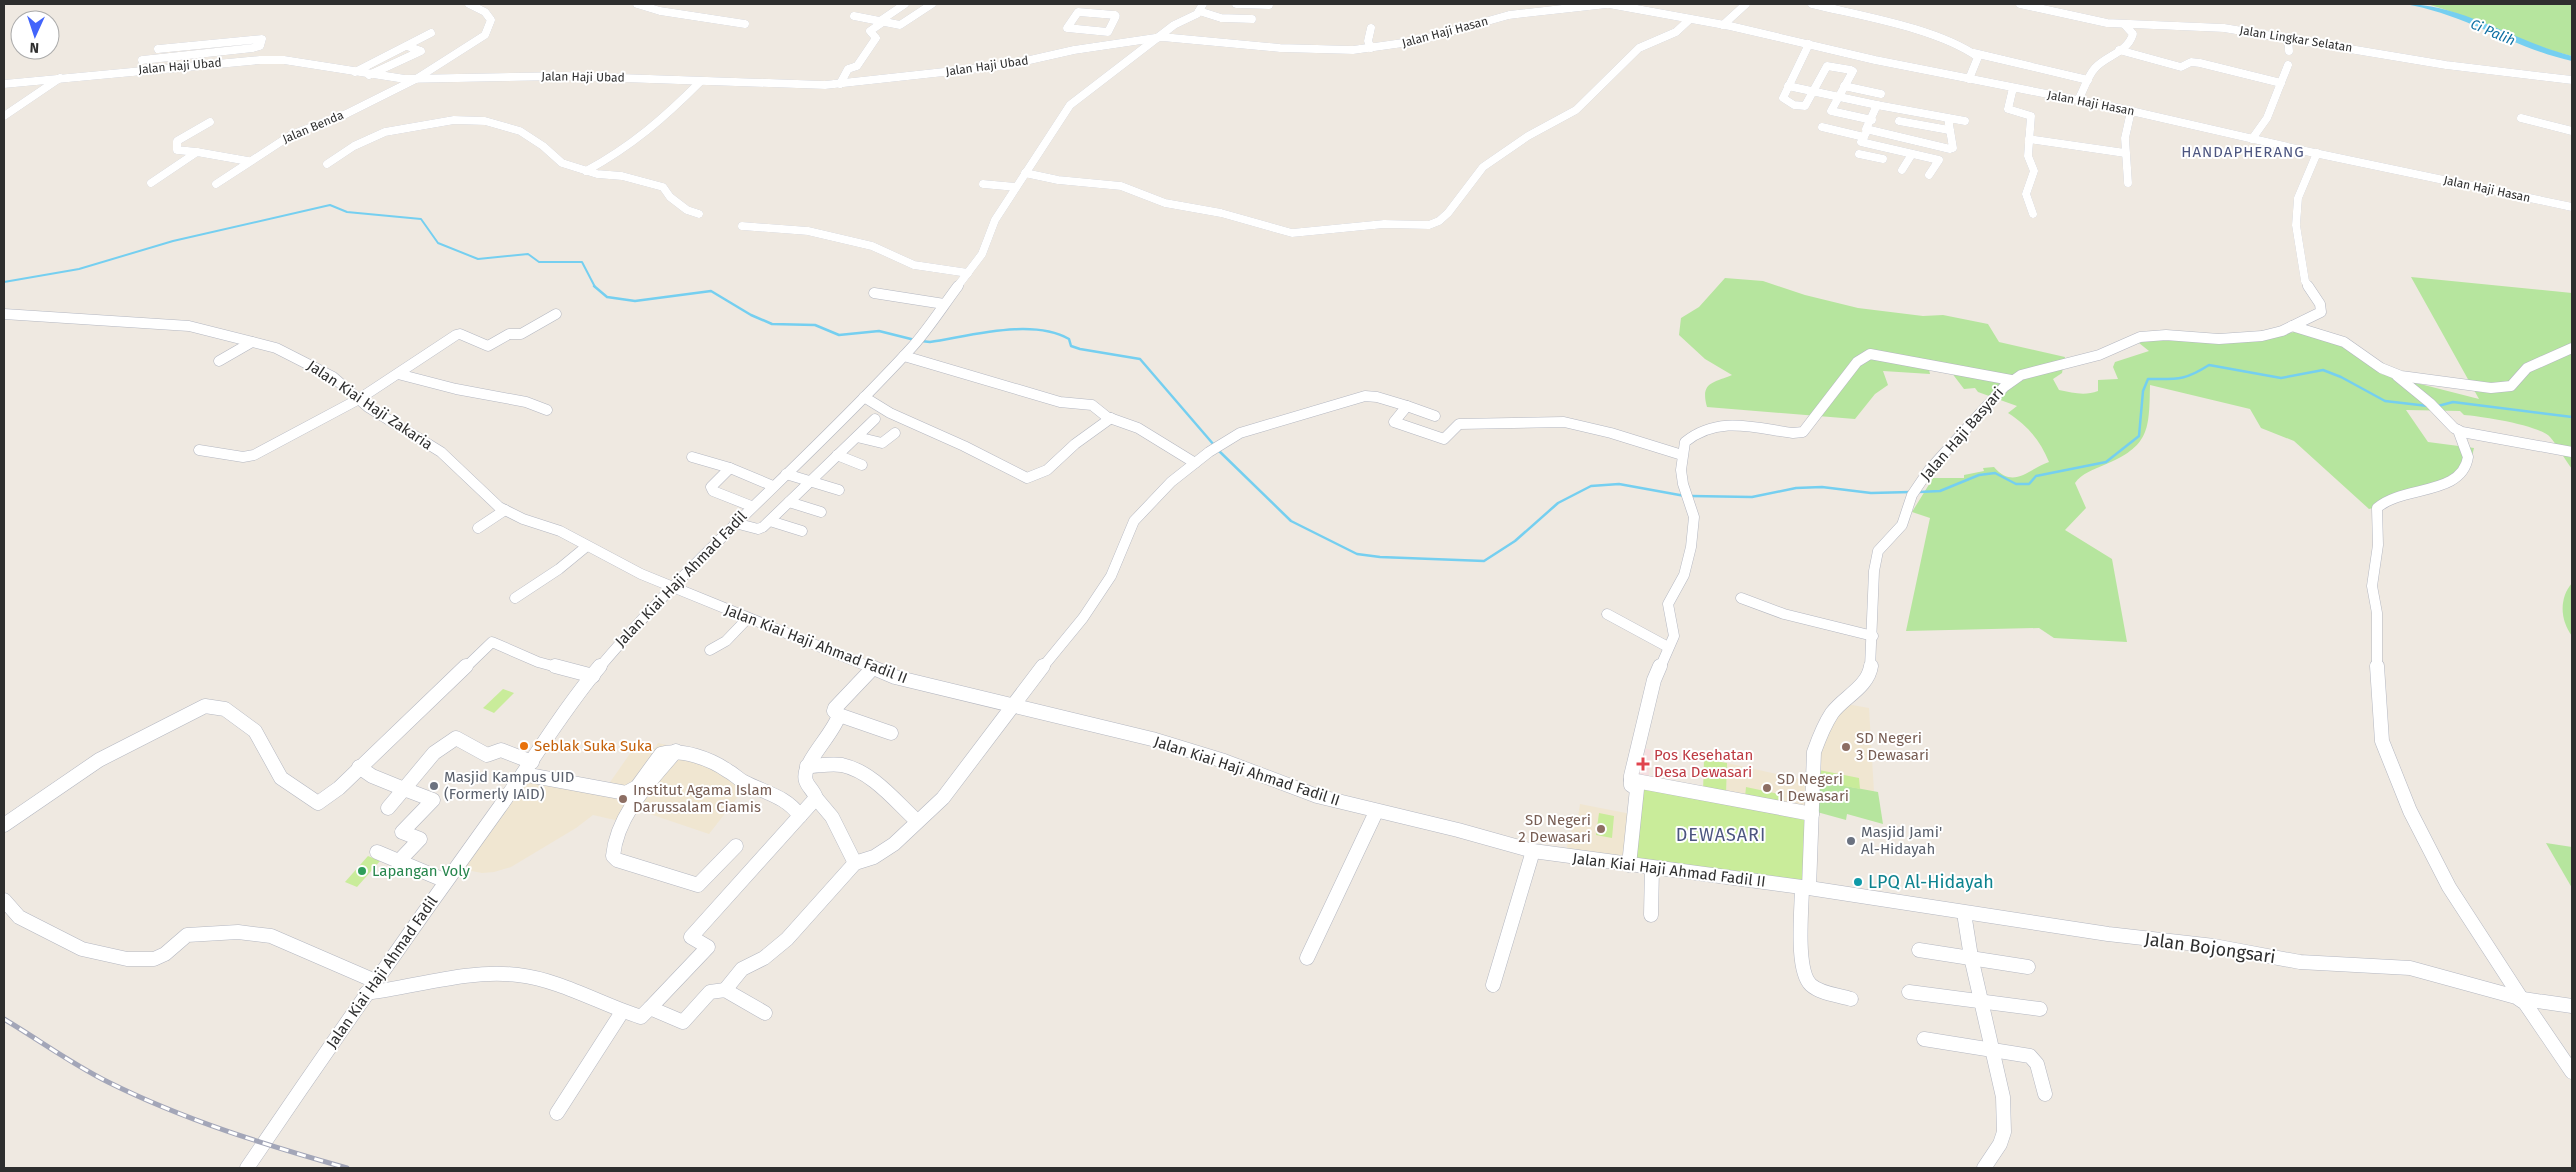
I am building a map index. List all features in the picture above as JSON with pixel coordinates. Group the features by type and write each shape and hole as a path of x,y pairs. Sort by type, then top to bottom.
{"street":[{"name":"Jalan Benda","path":"216,184 248,161 290,135 346,114 416,79 488,33 491,20 485,12 469,4"},
{"path":"637,4 660,11 745,24"},
{"path":"840,84 848,69 857,66 876,38 870,31 905,4"},
{"path":"854,16 900,25 932,4"},
{"path":"1203,4 1200,11 1221,18 1252,19"},
{"path":"1236,4 1269,5"},
{"name":"Jalan Haji Hasan","path":"1162,37 1309,50 1371,48 1417,41 1509,15 1608,4 1723,25 1969,79 2131,111 2317,154 2572,207"},
{"path":"1723,25 1746,4"},
{"path":"1812,4 1910,30 1974,53 2088,80"},
{"name":"Jalan Lingkar Selatan","path":"2020,4 2036,5 2125,25 2206,27 2288,37 2446,65 2572,80"},
{"name":"Jalan Kiai Haji Ahmad Fadil","path":"247,1168 375,980 532,762 573,698 634,625 734,522 786,474 914,345 986,246 995,220 1070,105 1162,37 1174,25 1200,11"},
{"path":"1076,13 1097,14 1116,15 1109,32 1066,28 1076,13"},
{"path":"1074,50 1073,39 1097,14"},
{"path":"1026,172 1058,180 1086,181 1121,186 1165,203 1221,213 1292,233 1384,224 1429,225 1439,221 1448,213 1483,168 1528,136 1576,110 1638,48 1676,32 1690,19"},
{"path":"2078,100 2096,67 2133,38 2133,34 2125,25"},
{"path":"1371,28 1368,41 1371,48"},
{"path":"355,72 431,33"},
{"name":"Jalan Haji Ubad","path":"4,84 195,65 284,60 369,75 416,79 541,76 840,84 1008,65 1074,50 1162,37"},
{"path":"2288,37 2289,51"},
{"path":"142,60 258,47 262,39 158,49"},
{"path":"234,50 240,40"},
{"path":"195,65 212,43"},
{"path":"1810,44 1783,94 1784,98 1802,107 1808,105 1813,91 1827,66 1853,71 1831,111 1872,120"},
{"path":"178,56 184,45"},
{"path":"369,75 421,51 407,46"},
{"path":"2120,50 2181,67 2191,62 2200,63 2281,83"},
{"path":"1969,79 1978,57 1974,53"},
{"path":"2252,139 2267,118 2288,64"},
{"path":"4,116 61,77"},
{"path":"586,171 622,151 670,112 700,80"},
{"path":"1788,86 1964,121"},
{"path":"1844,86 1881,94"},
{"path":"2013,88 2008,109 2031,116 2028,156 2034,171 2026,194 2033,214"},
{"path":"1858,116 1869,91"},
{"path":"1877,105 1861,142 1939,160 1929,175"},
{"path":"1894,137 1903,110"},
{"path":"2128,184 2125,138 2131,111"},
{"path":"1822,127 1894,137 1947,149 1953,148 1948,118"},
{"path":"2522,118 2572,131"},
{"path":"327,164 354,146 385,132 454,120 485,121 512,128 543,146 558,161 586,171 622,176 663,187 670,196 687,210 699,214"},
{"path":"1899,121 1949,130"},
{"path":"210,122 177,141 177,150 248,161"},
{"path":"1921,142 1926,126"},
{"path":"2029,139 2125,153"},
{"path":"1859,154 1881,162 1890,149"},
{"path":"151,184 197,152"},
{"path":"1902,170 1912,154"},
{"name":"Jalan Haji Basyari","path":"1851,999 1814,986 1806,978 1803,961 1806,888 1812,814 1814,752 1821,732 1833,712 1869,677 1875,559 1884,544 1902,525 1914,493 1928,470 2012,380 2043,369 2099,355 2140,336 2166,335 2237,338 2275,333 2322,310 2305,281 2296,226 2298,198 2317,154"},
{"path":"983,184 1016,187"},
{"path":"742,226 808,231 872,246 914,265 968,273"},
{"path":"874,293 944,304"},
{"name":"Jalan Kiai Haji Zakaria","path":"4,314 189,326 276,348 304,360 333,378 391,422 441,452 505,510 523,519 560,531 615,562 672,586"},
{"path":"199,450 243,457 254,455 359,399 458,335 488,346 509,334 521,334 556,314"},
{"path":"2292,326 2344,342 2395,375 2433,406 2458,430 2468,455 2467,463 2460,474 2436,487 2386,500 2377,508 2378,545 2372,581 2377,614 2380,725 2384,747 2410,811 2449,888 2572,1072"},
{"path":"219,361 252,342"},
{"path":"2395,375 2484,387 2506,387 2512,385 2527,368 2572,348"},
{"path":"1629,865 1637,789 1631,785 1630,780 1654,680 1674,633 1668,612 1668,604 1684,575 1691,547 1694,517 1682,477 1682,455 1685,442 1692,435 1715,425 1756,426 1793,433 1803,432 1857,362 1870,354 2012,380"},
{"path":"904,356 1003,387 1060,402 1092,405 1111,418 1138,428 1195,463"},
{"path":"398,374 456,389 526,402 547,410"},
{"path":"725,990 742,969 764,958 787,939 855,863 874,857 894,844 943,798 1011,706 1083,618 1111,576 1134,520 1171,482 1214,449 1240,433 1355,398 1374,396 1435,416"},
{"path":"864,397 890,413 964,446 1027,478 1034,477 1062,459 1075,444 1111,418"},
{"path":"1407,406 1394,422 1444,439 1459,424 1564,422 1602,430 1682,455"},
{"path":"734,522 758,529 770,521 875,418"},
{"path":"2458,430 2572,452"},
{"path":"857,437 882,444 895,433"},
{"path":"837,455 862,465"},
{"path":"692,457 730,468 772,486"},
{"path":"730,468 714,482 711,490 751,506"},
{"path":"786,474 839,490"},
{"path":"788,502 821,512"},
{"path":"478,528 505,510"},
{"path":"770,521 802,531"},
{"path":"515,598 558,570 586,546"},
{"name":"Jalan Kiai Haji Ahmad Fadil II","path":"672,586 895,677 1152,739 1211,756 1308,793 1376,812 1436,825 1533,851 1806,888"},
{"path":"1741,598 1784,614 1872,636"},
{"path":"1607,614 1668,647"},
{"path":"710,650 730,637 748,618"},
{"path":"4,825 99,760 205,706 220,706 250,726 255,731 281,778 318,803 339,788 492,642 538,662 592,676"},
{"path":"872,669 834,711 839,715 891,733"},
{"path":"839,715 836,727 810,766 804,780 832,817 855,863"},
{"path":"388,808 429,758 448,742 456,738 487,755 501,750 532,762"},
{"path":"523,774 626,793 637,787 661,754 676,751 726,769 743,782 775,794 794,806 800,816"},
{"path":"676,751 636,801 617,834 613,856 617,860 698,885 702,884 736,846"},
{"path":"810,766 843,765 856,769 875,780 891,799 917,821"},
{"path":"359,767 372,776 433,800 402,832 420,839 399,861"},
{"path":"1630,780 1812,814"},
{"path":"366,993 473,974 503,973 543,981 622,1012 641,1017 708,947 691,937 816,798"},
{"path":"1307,958 1376,812"},
{"path":"1494,985 1533,851"},
{"path":"377,852 446,881"},
{"path":"1651,915 1652,868"},
{"name":"Jalan Bojongsari","path":"1806,888 2134,938 2214,946 2300,962 2410,968 2445,976 2523,1000 2572,1006"},
{"path":"4,900 18,917 82,949 127,959 154,959 165,954 187,935 238,932 271,936 375,980"},
{"path":"1964,913 1972,958 2003,1097 2004,1132 2000,1144 1984,1168"},
{"path":"1919,950 2028,967"},
{"path":"650,1008 683,1022 710,992 725,990 765,1013"},
{"path":"1909,992 2040,1009"},
{"path":"557,1113 622,1012"},
{"path":"1924,1039 2032,1057 2037,1064 2045,1094"}],"shaded area":[{"name":"SD Negeri 3 Dewasari","path":"1846,704 1869,708 1874,792 1817,781 1822,738"},
{"name":"Institut Agama Islam Darussalam Ciamis","path":"658,743 680,748 751,780 709,834 638,810 628,823 593,815 576,828 511,867 482,873 461,869 531,771 606,788 636,745 655,748"},
{"name":"Pos Kesehatan Desa Dewasari","path":"1640,747 1651,750 1648,785 1633,778"},
{"name":"SD Negeri 1 Dewasari","path":"1727,763 1808,781 1807,811 1726,795"},
{"name":"SD Negeri 2 Dewasari","path":"1580,804 1631,814 1626,861 1566,853 1569,835 1577,823"}],"green space":[{"path":"2427,4 2572,4 2572,56 2535,45 2464,16"},
{"path":"2411,277 2572,293 2572,469 2550,437 2534,429 2495,419 2464,415 2460,411 2406,410 2428,442 2474,448 2471,460 2434,492 2369,509 2294,441 2261,428 2250,409 2150,385 2149,414 2144,435 2139,443 2130,451 2088,472 2075,483 2086,508 2065,530 2112,559 2127,642 2054,638 2039,628 1906,631 1930,518 1912,512 1933,478 1964,478 1964,475 1984,471 1983,468 1994,467 2001,474 2015,477 2021,476 2049,462 2033,434 2008,413 2017,406 1978,392 1975,388 1964,389 1945,364 1927,361 1930,374 1883,371 1888,385 1875,394 1855,419 1707,407 1705,393 1707,388 1714,382 1732,375 1705,359 1679,335 1681,318 1699,307 1725,278 1763,281 1805,295 1858,308 1923,316 1943,315 1988,324 1999,342 2065,357 2062,373 2053,379 2059,390 2074,393 2084,394 2098,391 2098,380 2118,379 2113,367 2115,362 2149,351 2139,343 2152,338 2271,337 2294,332 2327,338 2354,352 2381,374 2479,399"},
{"path":"2572,583 2572,636 2563,616 2563,602"},
{"path":"503,689 514,693 494,713 483,708"},
{"path":"1820,754 1819,781 1878,792 1883,824 1847,814 1846,820 1817,812"},
{"path":"1704,759 1727,763 1726,795 1703,791"},
{"path":"1819,770 1859,778 1860,789 1819,781"},
{"path":"1640,784 1807,815 1804,884 1633,862"},
{"path":"1746,787 1784,795 1784,805 1745,797"},
{"path":"1599,813 1614,816 1612,838 1596,835"},
{"path":"2546,843 2572,847 2572,888"},
{"name":"Lapangan Voly","path":"368,856 380,861 357,887 345,882"}],"water":[{"name":"Ci Palih","path":"2405,4 2447,10 2468,17 2551,50 2572,56 2572,61 2530,48 2448,15"}],"waterway":[{"path":"4,282 79,269 173,241 330,205 347,212 421,219 438,243 478,259 528,254 539,262 582,262 595,287"},
{"path":"595,287 607,297 635,301 711,291 751,315 772,324 815,325 839,335 879,331 915,340"},
{"path":"921,341 930,342 1001,330 1037,330 1054,333 1069,339 1071,346 1080,349 1140,359 1214,445"},
{"path":"1919,492 1940,491 1979,475 1995,473 2016,484 2029,484 2036,476 2106,462 2139,436 2143,391 2148,379 2180,378 2193,374 2209,365 2281,378 2323,370 2341,377 2385,401 2428,406"},
{"path":"2438,406 2453,402 2572,417"},
{"path":"1217,449 1291,521 1357,554 1380,557 1484,561 1515,541 1558,503 1591,486 1619,484 1685,496"},
{"path":"1691,496 1752,497 1796,488 1822,487 1871,493 1911,492"}],"railway":[{"path":"4,1019 81,1068 137,1096 226,1131 347,1168"}],"place":[{"name":"Seblak Suka Suka","path":"524,746"},
{"name":"SD Negeri 3 Dewasari","path":"1846,747"},
{"name":"Pos Kesehatan Desa Dewasari","path":"1643,764"},
{"name":"Masjid Kampus UID (Formerly IAID)","path":"434,786"},
{"name":"SD Negeri 1 Dewasari","path":"1767,788"},
{"name":"Institut Agama Islam Darussalam Ciamis","path":"623,799"},
{"name":"SD Negeri 2 Dewasari","path":"1601,829"},
{"name":"Masjid Jami' Al-Hidayah","path":"1851,841"},
{"name":"Lapangan Voly","path":"362,871"},
{"name":"LPQ Al-Hidayah","path":"1858,882"}],"district":[{"name":"HANDAPHERANG","path":"2243,152"},
{"name":"DEWASARI","path":"1721,835"}]}
